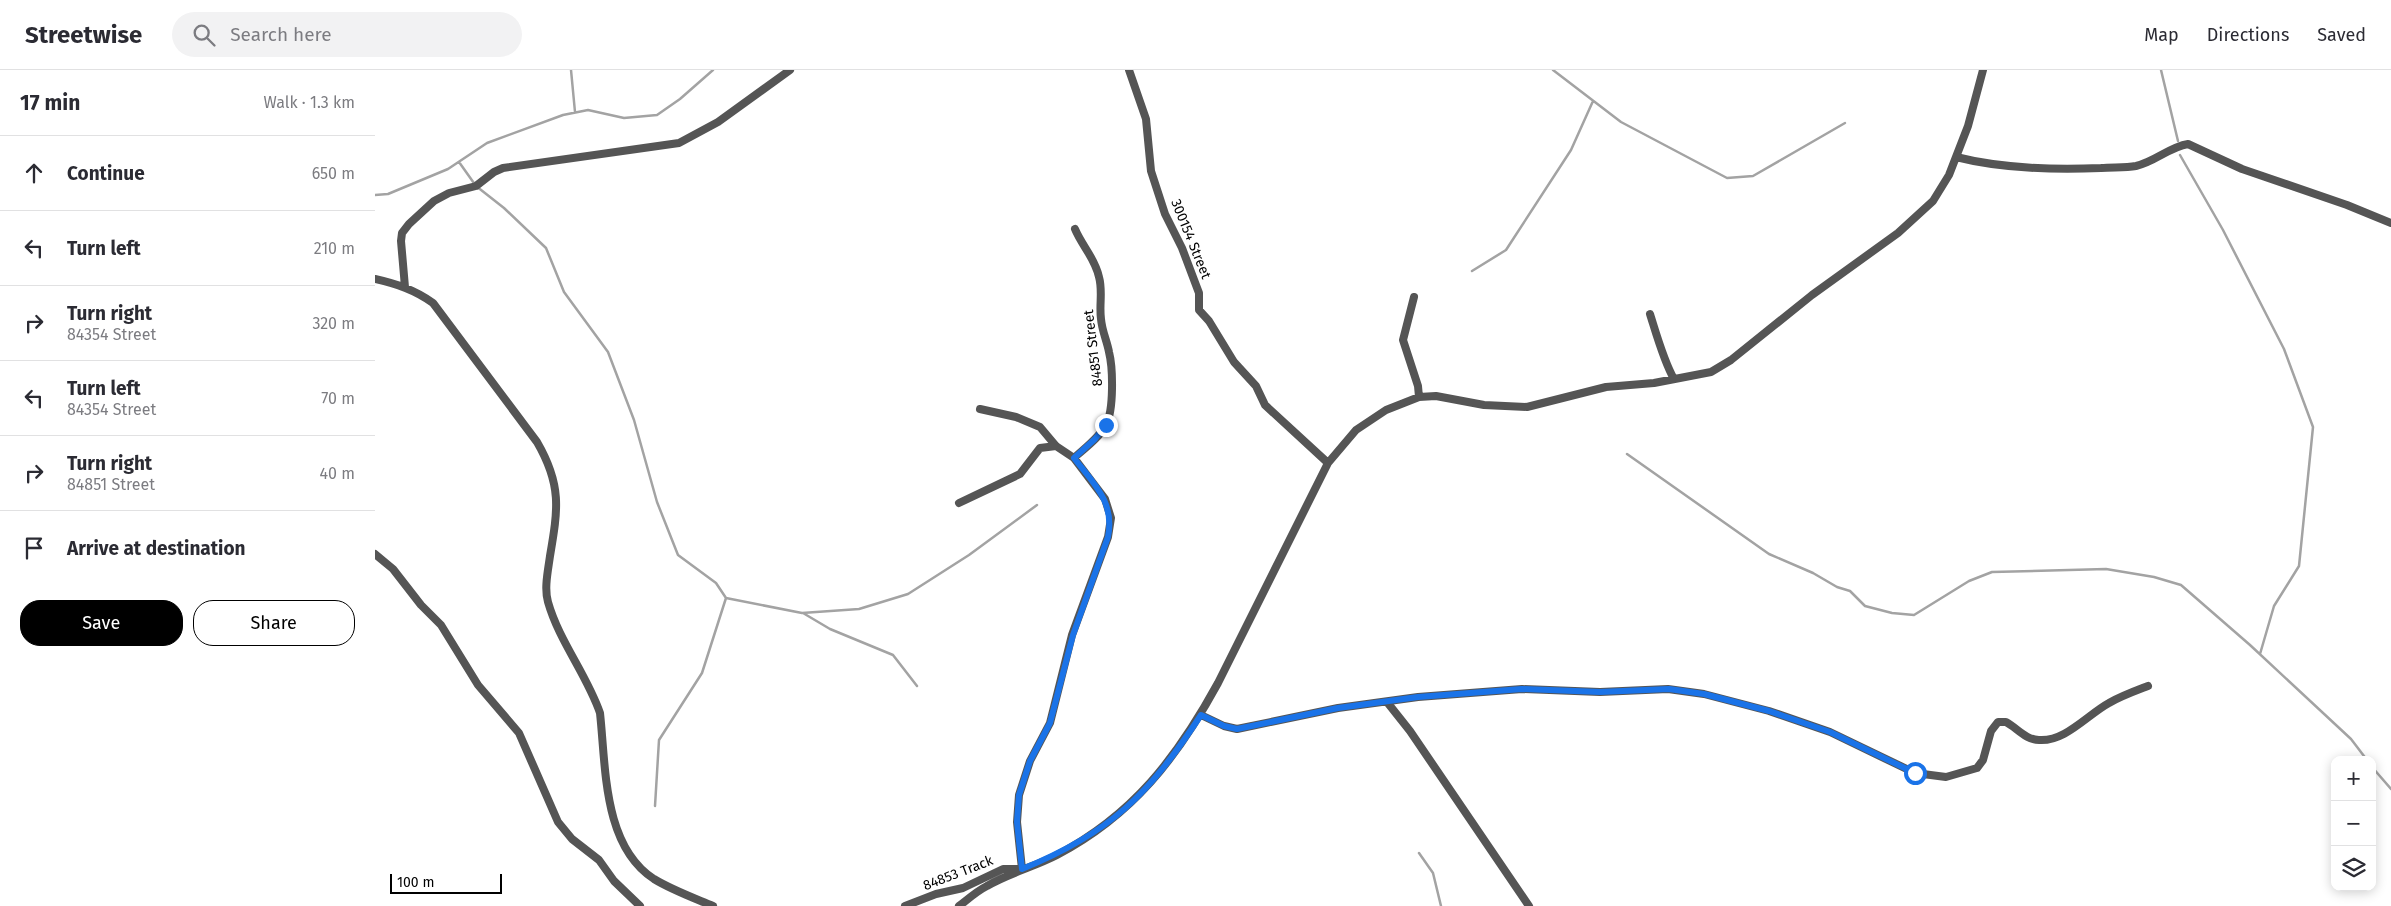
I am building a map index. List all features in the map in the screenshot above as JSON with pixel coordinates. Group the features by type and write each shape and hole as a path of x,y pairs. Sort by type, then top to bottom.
{"street":[{"path":"405,287 402,232 434,201 449,194 476,186 494,172 503,168 679,143 696,136 790,70"},
{"name":"300154 Street","path":"1129,70 1146,119 1151,171 1165,214 1182,248 1199,293 1199,310 1209,320 1234,362 1256,386 1265,405 1328,463"},
{"path":"959,906 986,886 1055,856 1112,820 1139,797 1158,775 1201,715 1328,463 1356,430 1386,410 1419,397 1436,396 1485,406 1527,407 1606,387 1674,379 1711,372 1731,360 1812,295 1897,233 1933,201 1949,175 1957,157 1968,126 1983,70"},
{"path":"1957,157 1975,162 2061,170 2135,166 2150,163 2173,149 2189,144 2242,169 2347,205 2391,223"},
{"name":"84851 Street","path":"1074,458 1095,439 1106,425 1110,415 1111,392 1109,352 1101,319 1102,292 1099,277 1093,259 1075,229"},
{"path":"375,279 405,287 420,294 440,311 537,442 553,473 557,493 557,514 548,574 548,601 594,696 600,713 611,808 620,841 629,856 654,879 713,906"},
{"path":"1413,297 1403,340 1418,386 1419,397"},
{"path":"1650,314 1666,358 1668,369 1674,379"},
{"path":"980,409 1017,417 1040,427 1056,446 1074,458 1105,499 1109,509 1110,526 1108,537 1073,635 1050,723 1030,761 1019,795 1017,822 1022,869"},
{"path":"959,502 1020,474 1040,448 1056,446"},
{"path":"375,554 393,569 421,605 441,624 479,685 519,733 558,822 572,839 599,860 614,880 640,906"},
{"path":"1201,715 1224,726 1237,729 1338,708 1418,697 1522,689 1600,692 1669,689 1704,694 1769,711 1830,732 1915,773 1946,777 1977,768 1989,744 1991,731 1998,722 2006,722 2025,736 2038,741 2052,739 2067,732 2111,702 2148,686"},
{"path":"1387,702 1410,731 1529,906"},
{"name":"84853 Track","path":"905,906 936,894 963,888 1003,869 1022,869"}],"waterway":[{"path":"571,70 575,112"},
{"path":"375,195 388,194 448,169 487,143 563,115 588,110 624,118 657,115 680,99 713,70"},
{"path":"1553,70 1621,122 1727,178 1753,176 1845,123"},
{"path":"2161,70 2178,141"},
{"path":"1472,271 1506,250 1571,150 1593,101"},
{"path":"2180,155 2223,230 2284,349 2313,427 2299,566 2274,606 2260,654"},
{"path":"459,162 476,186 504,208 546,248 564,292 608,352 634,420 657,502 678,555 716,583 726,598 702,673 659,740 655,806"},
{"path":"1627,454 1769,554 1813,573 1837,587 1850,591 1865,606 1892,613 1914,615 1969,581 1992,572 2106,569 2154,577 2181,585 2250,645 2351,739 2364,756"},
{"path":"726,598 802,613 859,609 908,594 969,555 1037,505"},
{"path":"803,613 830,629 893,655 917,686"},
{"path":"2376,772 2391,789"},
{"path":"1419,853 1433,873 1441,906"}],"route":[{"path":"1106,425 1095,439 1074,458 1105,499 1111,518 1110,526 1108,537 1073,635 1050,723 1030,761 1019,795 1017,822 1022,869 1055,856 1087,838 1139,797 1158,775 1201,715 1224,726 1237,729 1338,708 1418,697 1522,689 1600,692 1669,689 1704,694 1769,711 1830,732 1882,759 1915,773"}]}
